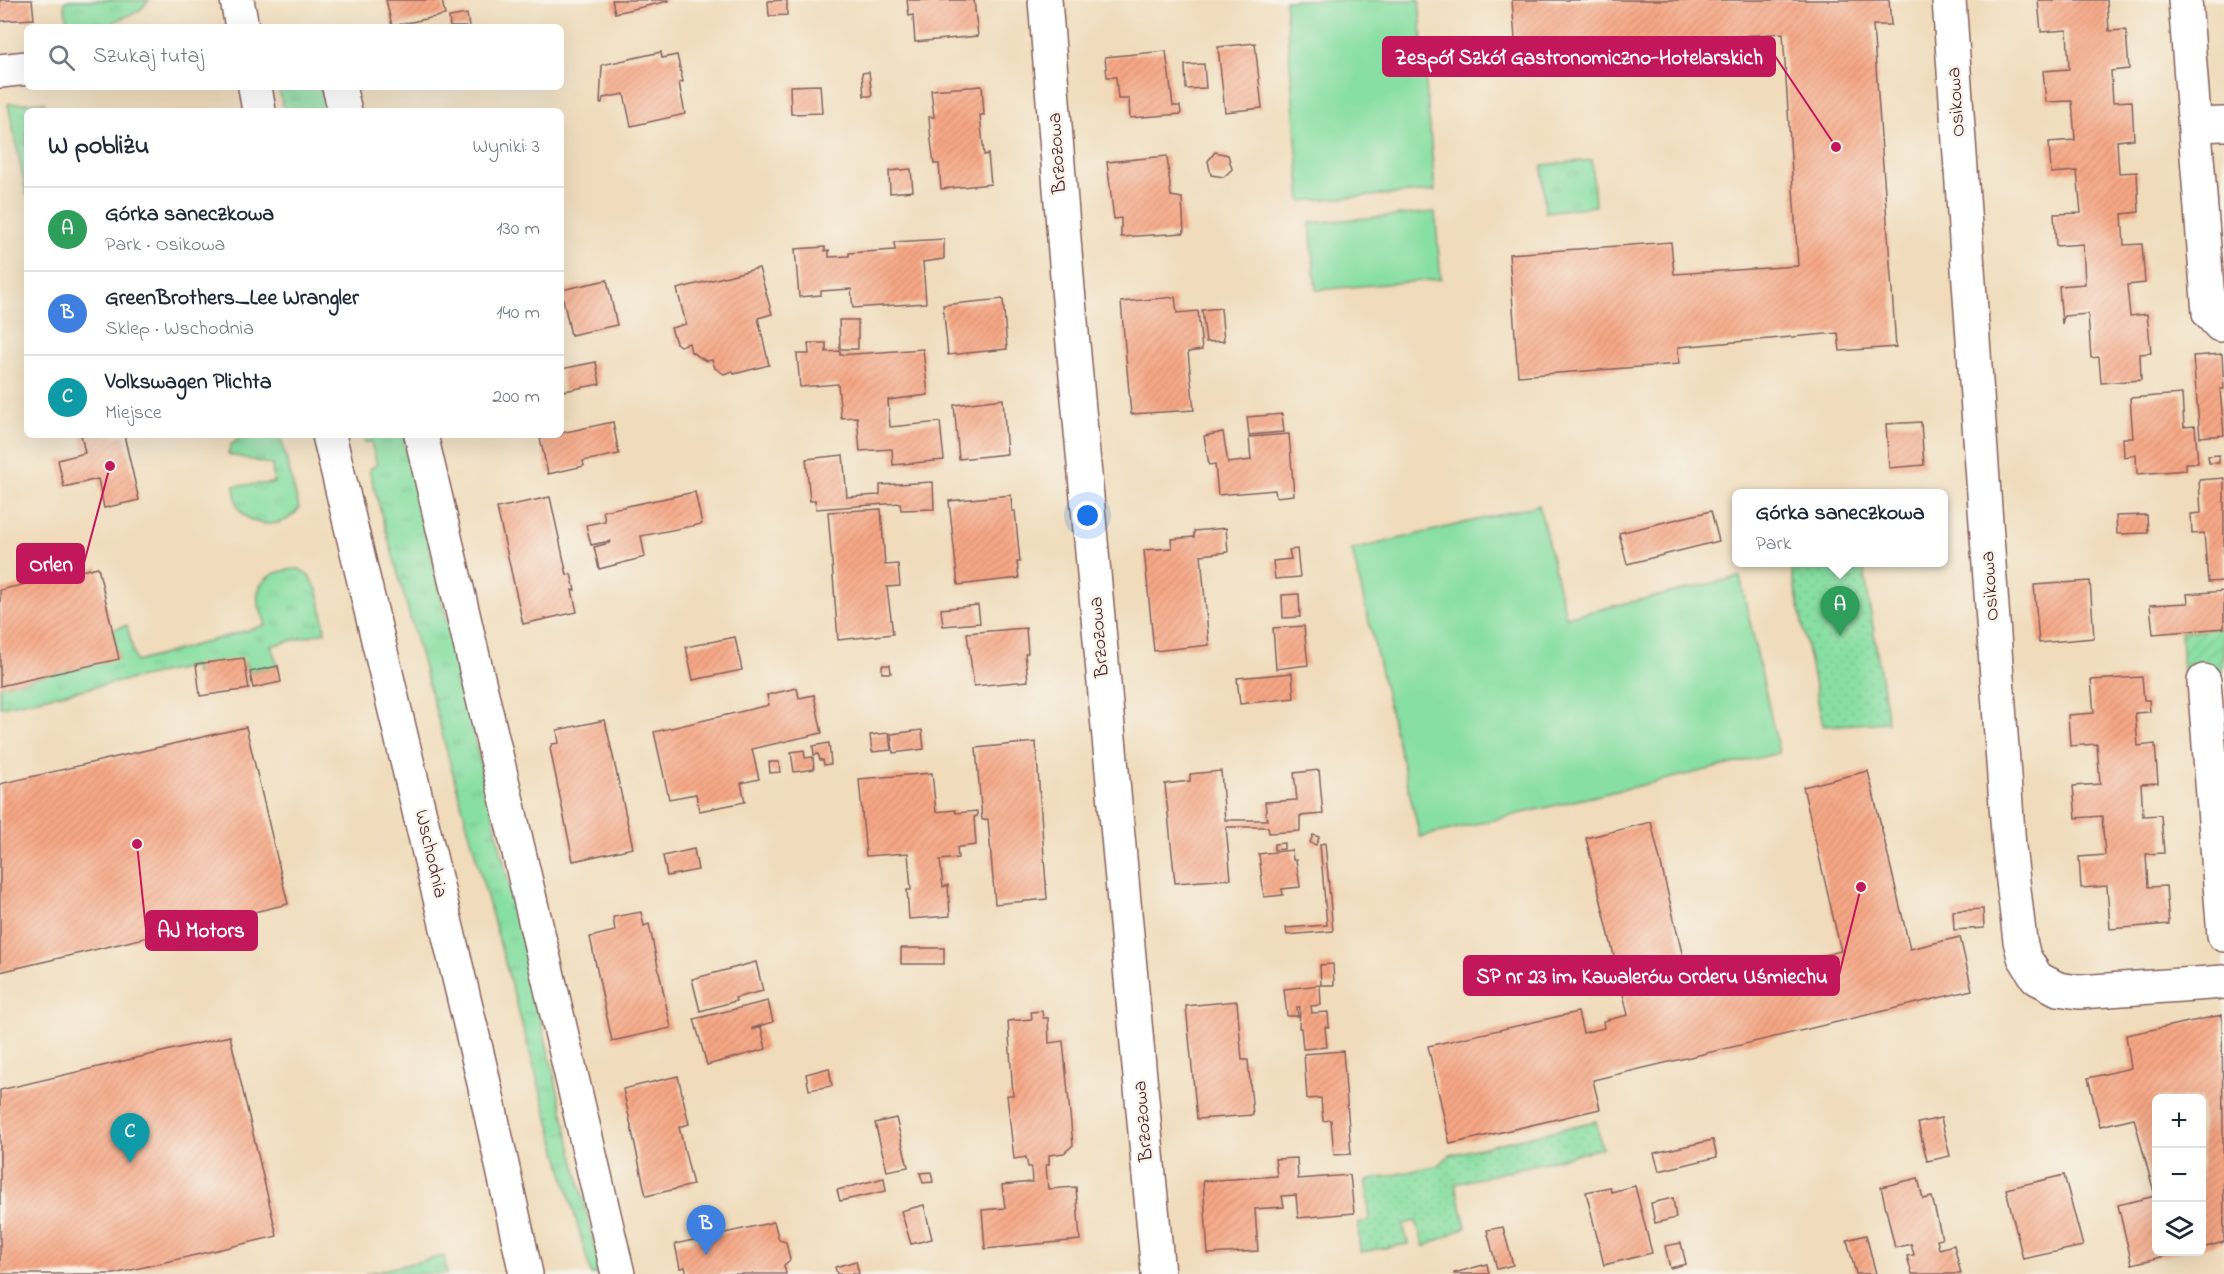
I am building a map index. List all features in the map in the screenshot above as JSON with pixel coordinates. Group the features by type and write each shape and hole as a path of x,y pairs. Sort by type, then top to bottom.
{"street":[{"path":"237,0 241,24"},
{"name":"Brzozowa","path":"1045,0 1068,289 1158,1274"},
{"name":"Osikowa","path":"1949,0 2009,847 2016,926 2024,957 2037,978 2067,991 2224,982"},
{"path":"2185,0 2209,125 2209,313 2220,325"},
{"path":"0,71 24,68"},
{"path":"256,90 258,108"},
{"path":"340,90 344,108"},
{"name":"Wschodnia","path":"330,438 480,1063 526,1274"},
{"path":"422,438 618,1274"},
{"path":"2204,681 2224,935"}],"green space":[{"path":"69,0 149,0 139,11 113,22 113,24 68,24 64,2"},
{"path":"1285,0 1419,0 1435,191 1301,201"},
{"path":"279,90 322,90 326,108 283,108"},
{"path":"44,102 46,108 24,108 24,182 8,104"},
{"path":"1592,160 1595,206 1545,212 1542,165"},
{"path":"1435,212 1441,279 1316,290 1310,223"},
{"path":"239,438 281,438 299,508 294,515 278,523 269,524 252,521 245,516 239,509 234,486 274,483 272,465 228,454 231,445"},
{"path":"363,438 404,438 601,1274 591,1274 369,469 377,465 371,441 365,443"},
{"path":"1539,505 1566,617 1740,577 1779,753 1420,837 1352,550"},
{"path":"1791,567 1864,567 1888,722 1823,726"},
{"path":"299,569 307,574 316,588 325,632 271,646 278,666 250,672 244,663 195,674 194,666 0,707 0,686 119,658 112,630 127,625 136,662 266,625 258,603 260,587 264,581 276,573"},
{"path":"2224,628 2222,675 2183,677 2181,632"},
{"path":"1596,1121 1602,1148 1455,1184 1466,1227 1424,1247 1416,1221 1403,1224 1408,1244 1360,1252 1358,1223 1369,1221 1366,1181 1439,1165 1450,1155"},
{"path":"444,1256 447,1274 365,1274"}],"building":[{"path":"0,0 32,0 34,19 0,21"},
{"path":"386,0 442,0 445,15 392,24"},
{"path":"612,0 669,0 669,1 615,13"},
{"path":"787,0 787,15 769,16 768,1"},
{"path":"907,0 974,0 978,36 915,42 913,15 909,16"},
{"path":"1512,0 1889,0 1891,25 1873,25 1896,347 1840,351 1838,333 1678,347 1679,364 1518,376 1509,254 1671,242 1674,274 1798,266 1783,33 1516,52"},
{"path":"2038,0 2107,0 2109,31 2126,30 2129,69 2111,71 2113,102 2132,101 2134,139 2117,141 2119,173 2137,172 2139,212 2122,214 2124,245 2142,244 2145,283 2127,285 2130,316 2147,314 2151,353 2140,354 2141,380 2101,383 2099,357 2091,358 2088,314 2064,316 2062,324 2059,286 2085,284 2083,244 2056,246 2054,214 2081,213 2077,171 2051,173 2049,142 2075,140 2072,101 2046,102 2043,71 2069,69 2067,30 2041,32"},
{"path":"467,14 469,24 450,24 449,17"},
{"path":"1255,43 1262,108 1225,112 1218,47"},
{"path":"1166,51 1173,106 1180,106 1181,114 1130,118 1129,99 1118,99 1116,77 1107,77 1105,57"},
{"path":"661,52 662,58 677,55 683,82 679,83 685,114 631,126 624,94 603,98 600,103 602,65"},
{"path":"1204,64 1206,88 1186,89 1185,65"},
{"path":"869,72 872,96 864,96 862,73"},
{"path":"820,85 822,113 791,114 790,86"},
{"path":"982,86 984,115 980,115 984,155 988,154 991,184 941,189 939,164 934,164 931,141 929,117 934,117 931,90"},
{"path":"1215,152 1228,155 1232,169 1224,177 1211,175 1208,161"},
{"path":"1167,156 1171,196 1182,198 1184,233 1121,237 1121,218 1114,219 1107,162"},
{"path":"911,169 913,191 890,193 889,171"},
{"path":"944,239 944,259 923,262 926,303 853,308 851,289 821,291 821,295 799,297 795,249 825,247 825,251 829,250 829,257 849,256 849,253 895,250 894,242"},
{"path":"759,268 772,314 758,318 769,365 734,374 733,371 724,374 715,368 712,360 706,361 691,352 689,343 680,346 676,343 671,328 686,324 677,289"},
{"path":"607,280 617,325 571,335 564,304 564,289"},
{"path":"1175,297 1177,313 1198,311 1202,350 1188,352 1194,410 1131,414 1121,302"},
{"path":"1003,299 1007,349 948,355 943,305"},
{"path":"1221,308 1224,341 1206,342 1202,310"},
{"path":"839,320 858,320 858,349 840,349"},
{"path":"808,343 826,343 826,352 840,351 840,355 923,349 928,395 888,400 890,427 940,422 944,460 893,465 892,449 860,451 857,417 841,418 838,384 800,387 797,354 809,354"},
{"path":"2222,354 2224,389 2220,389 2224,435 2200,437 2193,356"},
{"path":"596,362 600,384 564,391 564,368"},
{"path":"2182,394 2184,427 2195,426 2198,463 2186,463 2186,470 2137,474 2136,455 2124,457 2123,438 2133,438 2130,398"},
{"path":"1003,399 1007,454 959,459 954,405"},
{"path":"1282,414 1284,432 1249,435 1247,417"},
{"path":"613,422 619,454 583,461 584,466 548,474 540,438 564,438 564,432"},
{"path":"1921,422 1924,465 1889,468 1886,424"},
{"path":"1223,432 1228,463 1251,460 1249,437 1289,434 1294,495 1276,497 1275,490 1218,495 1215,464 1209,465 1204,436"},
{"path":"82,438 125,438 139,500 104,508 98,479 64,487 58,460 85,453"},
{"path":"843,455 847,497 880,495 880,485 933,482 934,509 901,510 900,503 816,509 815,500 810,501 806,459"},
{"path":"2219,455 2219,463 2209,463 2208,456"},
{"path":"2224,478 2224,581 2208,582 2204,533 2192,534 2191,514 2201,513 2199,480"},
{"path":"695,492 702,524 641,536 645,557 599,569 594,547 610,541 591,545 586,525 605,521 603,511"},
{"path":"1011,495 1012,511 1015,511 1020,562 1017,562 1019,578 958,585 949,501"},
{"path":"550,497 567,575 571,574 575,590 572,590 577,612 523,624 497,508"},
{"path":"881,509 885,565 898,564 900,586 887,587 893,634 838,640 828,512"},
{"path":"1711,511 1719,541 1627,564 1619,533"},
{"path":"2147,515 2148,533 2117,534 2116,516"},
{"path":"1226,528 1228,552 1201,555 1209,645 1154,651 1144,550 1172,548 1171,539 1194,537 1194,531"},
{"path":"1297,549 1300,577 1275,579 1273,561 1291,559 1289,550"},
{"path":"98,567 119,659 0,686 0,590"},
{"path":"2090,581 2094,638 2039,643 2034,585"},
{"path":"2224,591 2224,628 2153,634 2150,605 2188,603 2187,594"},
{"path":"1299,594 1300,617 1283,618 1282,595"},
{"path":"978,605 980,623 943,626 941,609"},
{"path":"1304,626 1308,665 1276,669 1273,628"},
{"path":"1026,628 1028,653 1025,654 1028,681 974,686 967,633"},
{"path":"735,637 742,670 693,680 686,647"},
{"path":"244,658 249,689 200,696 196,664"},
{"path":"882,665 890,665 891,673 882,673"},
{"path":"278,666 281,682 253,688 250,672"},
{"path":"1292,673 1294,698 1240,704 1237,678"},
{"path":"2142,677 2144,700 2149,700 2150,712 2135,713 2138,746 2155,744 2158,783 2141,784 2143,816 2161,815 2164,853 2146,854 2148,887 2166,886 2169,924 2110,929 2107,886 2081,888 2079,857 2105,855 2102,816 2076,818 2073,786 2100,784 2097,744 2070,746 2068,715 2094,713 2091,680"},
{"path":"797,688 799,698 814,695 822,733 752,749 759,779 741,783 745,802 699,811 696,794 669,799 654,732 769,705 767,695"},
{"path":"605,720 633,848 573,861 550,748 552,744 559,743 557,730"},
{"path":"246,727 288,904 0,972 0,784"},
{"path":"922,730 924,749 893,753 891,734"},
{"path":"889,733 891,750 872,752 870,735"},
{"path":"1036,742 1047,899 995,904 988,819 982,820 976,748"},
{"path":"829,743 831,764 824,765 818,754 814,755 813,746"},
{"path":"804,750 805,758 813,757 814,769 794,772 791,752"},
{"path":"769,762 779,762 780,772 770,773"},
{"path":"1319,770 1323,814 1300,816 1300,831 1269,833 1268,827 1226,827 1231,879 1175,883 1165,784 1190,781 1190,774 1221,771 1225,820 1267,820 1265,802 1297,800 1294,773"},
{"path":"1868,771 1910,949 1960,937 1972,990 1593,1080 1600,1109 1450,1144 1428,1046 1578,1012 1583,1033 1604,1028 1603,1021 1628,1015 1586,838 1651,822 1690,987 1696,986 1841,951 1803,787"},
{"path":"932,773 936,812 977,811 977,816 974,817 976,845 957,848 958,858 940,860 943,887 948,885 950,916 909,919 907,890 911,890 908,853 866,856 859,779"},
{"path":"1313,835 1319,837 1316,845 1310,843"},
{"path":"1284,843 1284,849 1274,850 1274,844"},
{"path":"1325,843 1333,931 1287,935 1286,928 1327,925 1320,844"},
{"path":"694,849 698,870 667,876 663,856"},
{"path":"1292,850 1300,887 1282,889 1283,895 1264,897 1259,854"},
{"path":"1983,909 1984,928 1954,930 1953,911"},
{"path":"641,912 644,926 649,924 671,1028 612,1041 590,937 615,931 613,917"},
{"path":"901,948 944,948 944,964 901,964"},
{"path":"756,962 763,991 735,998 736,1001 700,1011 692,979"},
{"path":"1333,964 1334,985 1321,985 1320,965"},
{"path":"1320,985 1321,1005 1311,1006 1312,1013 1328,1012 1329,1027 1325,1027 1327,1047 1303,1049 1301,1028 1299,1028 1300,1007 1297,1007 1298,1016 1287,1016 1284,989"},
{"path":"768,1001 773,1022 752,1028 752,1030 761,1027 766,1049 707,1065 694,1019"},
{"path":"1237,1001 1242,1060 1248,1060 1253,1115 1197,1119 1186,1006"},
{"path":"1042,1011 1043,1018 1048,1018 1049,1043 1063,1041 1073,1145 1064,1153 1049,1155 1049,1165 1046,1165 1048,1189 1076,1187 1080,1240 985,1249 982,1210 1005,1208 1002,1185 1032,1182 1031,1167 1028,1167 1026,1157 1014,1159 1007,1095 1013,1095 1008,1021 1032,1019 1031,1012"},
{"path":"2222,1015 2224,1242 2206,1247 2206,1094 2152,1094 2152,1185 2134,1118 2100,1126 2088,1078 2131,1068 2126,1035"},
{"path":"230,1036 277,1236 114,1274 0,1274 0,1090"},
{"path":"1343,1051 1351,1154 1334,1155 1331,1120 1323,1121 1321,1098 1307,1099 1304,1054"},
{"path":"829,1068 832,1086 809,1090 806,1074"},
{"path":"678,1076 689,1124 679,1127 693,1185 646,1196 623,1089"},
{"path":"896,1118 908,1167 887,1171 875,1123"},
{"path":"1941,1118 1950,1156 1927,1161 1918,1123"},
{"path":"1713,1140 1717,1157 1659,1171 1654,1153"},
{"path":"1297,1158 1298,1179 1350,1175 1354,1213 1298,1218 1296,1195 1282,1196 1284,1207 1255,1209 1258,1251 1208,1254 1203,1181 1277,1176 1275,1159"},
{"path":"931,1172 933,1182 923,1183 920,1173"},
{"path":"2064,1175 2083,1246 2023,1259 2006,1189"},
{"path":"884,1178 886,1191 840,1201 837,1190"},
{"path":"1918,1178 1923,1199 1932,1197 1942,1239 1937,1240 1939,1249 1954,1245 1961,1274 1912,1274 1907,1256 1914,1255 1911,1244 1895,1248 1881,1187"},
{"path":"1635,1186 1652,1253 1604,1265 1586,1192 1610,1187 1611,1192"},
{"path":"2152,1197 2152,1256 2165,1256 2132,1264 2118,1205"},
{"path":"1673,1198 1676,1218 1655,1223 1651,1203"},
{"path":"924,1205 932,1239 911,1244 901,1211"},
{"path":"774,1222 779,1240 786,1242 790,1260 784,1265 786,1274 687,1274 685,1267 680,1268 675,1244"},
{"path":"1503,1227 1513,1265 1497,1269 1487,1230"},
{"path":"1866,1235 1876,1274 1856,1274 1847,1240"},
{"path":"1681,1243 1686,1264 1670,1268 1665,1246"},
{"path":"856,1261 859,1274 837,1274 835,1267"},
{"path":"1487,1264 1489,1274 1454,1274 1454,1273"}],"place":[{"name":"Zespół Szkół Gastronomiczno-Hotelarskich","path":"1836,147"},
{"name":"Orlen","path":"110,466"},
{"name":"Górka saneczkowa","path":"1840,636"},
{"name":"AJ Motors","path":"137,844"},
{"name":"SP nr 23 im. Kawalerów Orderu Uśmiechu","path":"1861,887"},
{"name":"Volkswagen Plichta","path":"130,1163"},
{"name":"GreenBrothers_Lee Wrangler","path":"706,1255"}]}
